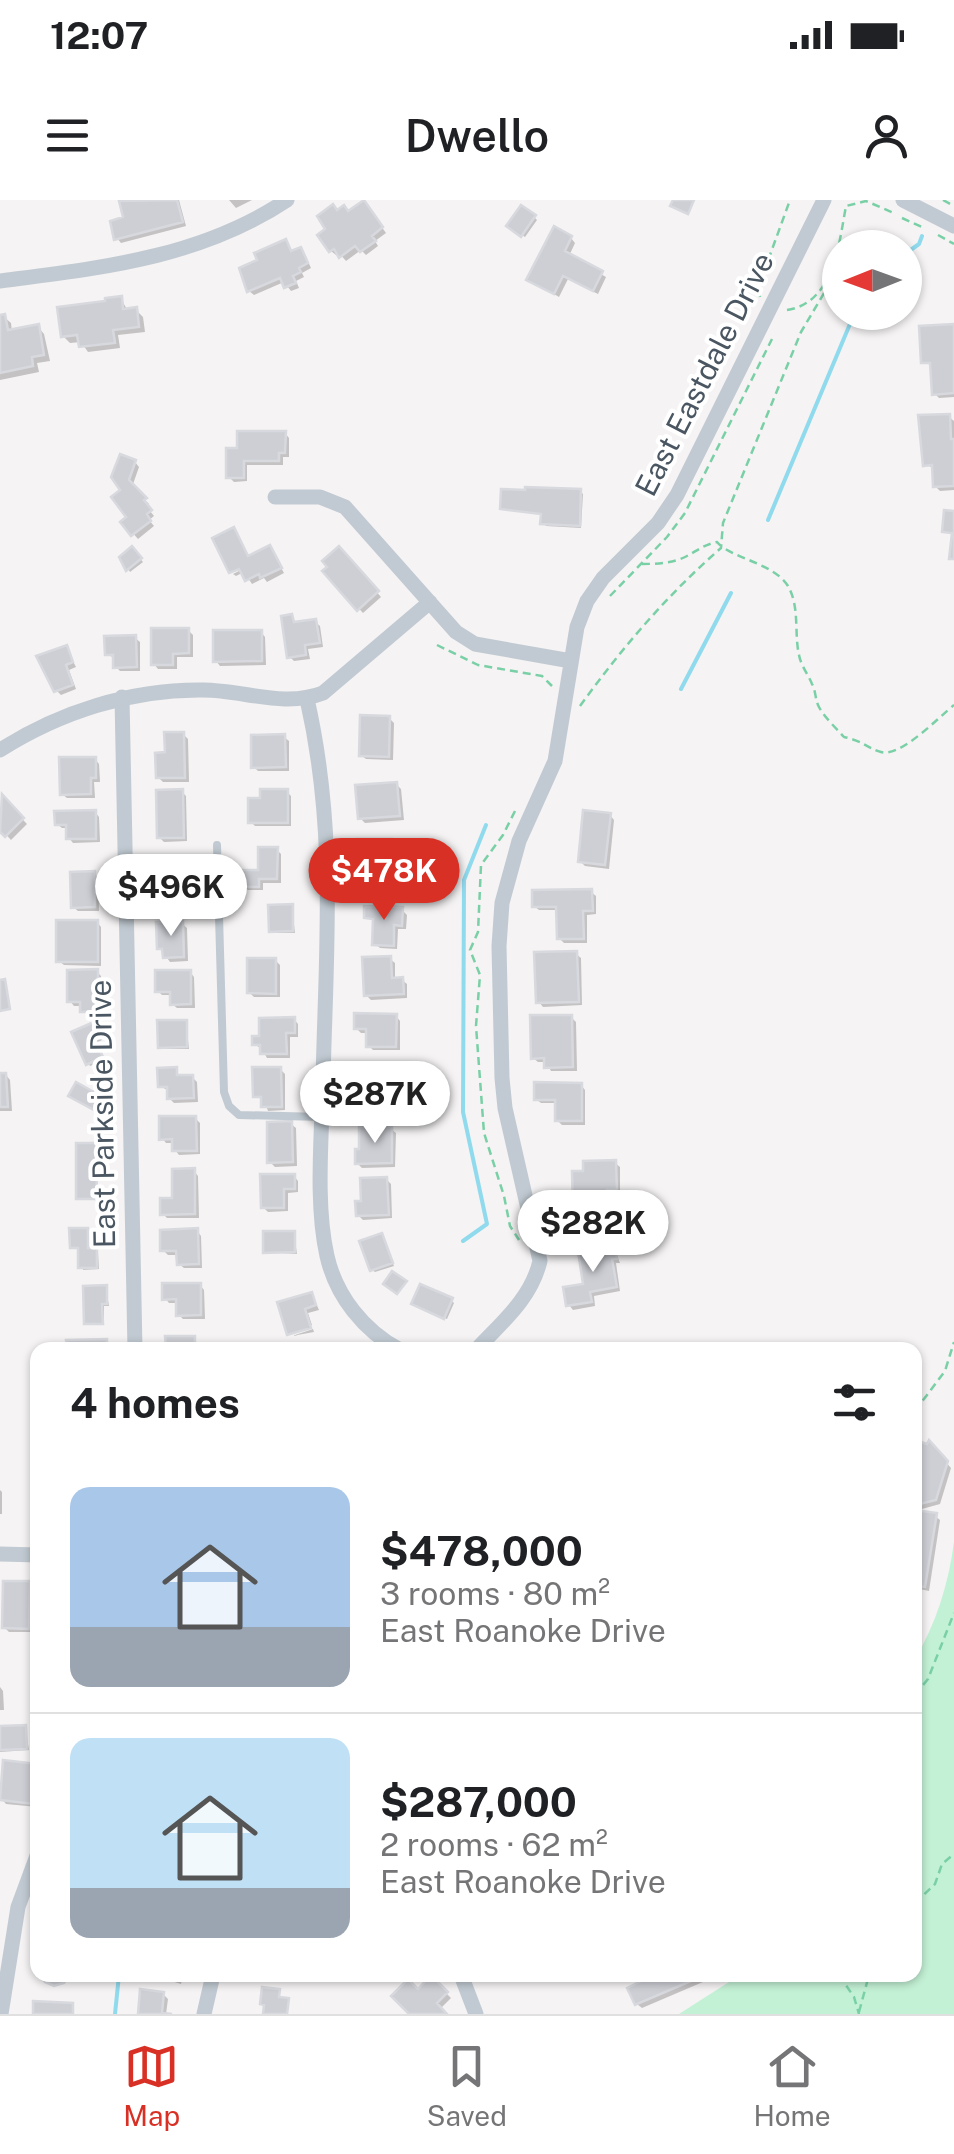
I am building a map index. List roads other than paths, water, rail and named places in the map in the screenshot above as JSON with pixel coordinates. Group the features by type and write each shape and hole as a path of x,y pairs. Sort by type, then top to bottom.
{"street":[{"path":"0,282 108,267 179,251 234,229 286,200"},
{"name":"East Eastdale Drive","path":"483,1342 526,1296 536,1280 540,1260 503,1093 499,924 510,866 556,758 577,626 587,601 604,578 658,523 677,495 824,200"},
{"path":"903,200 954,226"},
{"path":"275,497 320,497 345,507 456,632 475,644 571,661"},
{"path":"0,750 34,729 122,697 204,690 307,700 323,693 430,602"},
{"name":"East Parkside Drive","path":"122,697 135,1342"},
{"path":"307,700 319,754 329,851 323,1222 328,1257 351,1308 366,1328 388,1342"},
{"path":"0,1554 30,1555"},
{"path":"1,2014 18,1908 30,1875"},
{"path":"204,2014 211,1982"},
{"path":"464,1982 476,2014"}],"lane":[{"path":"218,845 224,1092 228,1106 239,1115 322,1117"}],"waterway":[{"path":"768,520 847,330"},
{"path":"681,689 731,593"},
{"path":"463,1241 487,1224 463,1112 464,880 486,825"},
{"path":"115,2014 118,1982"}]}
